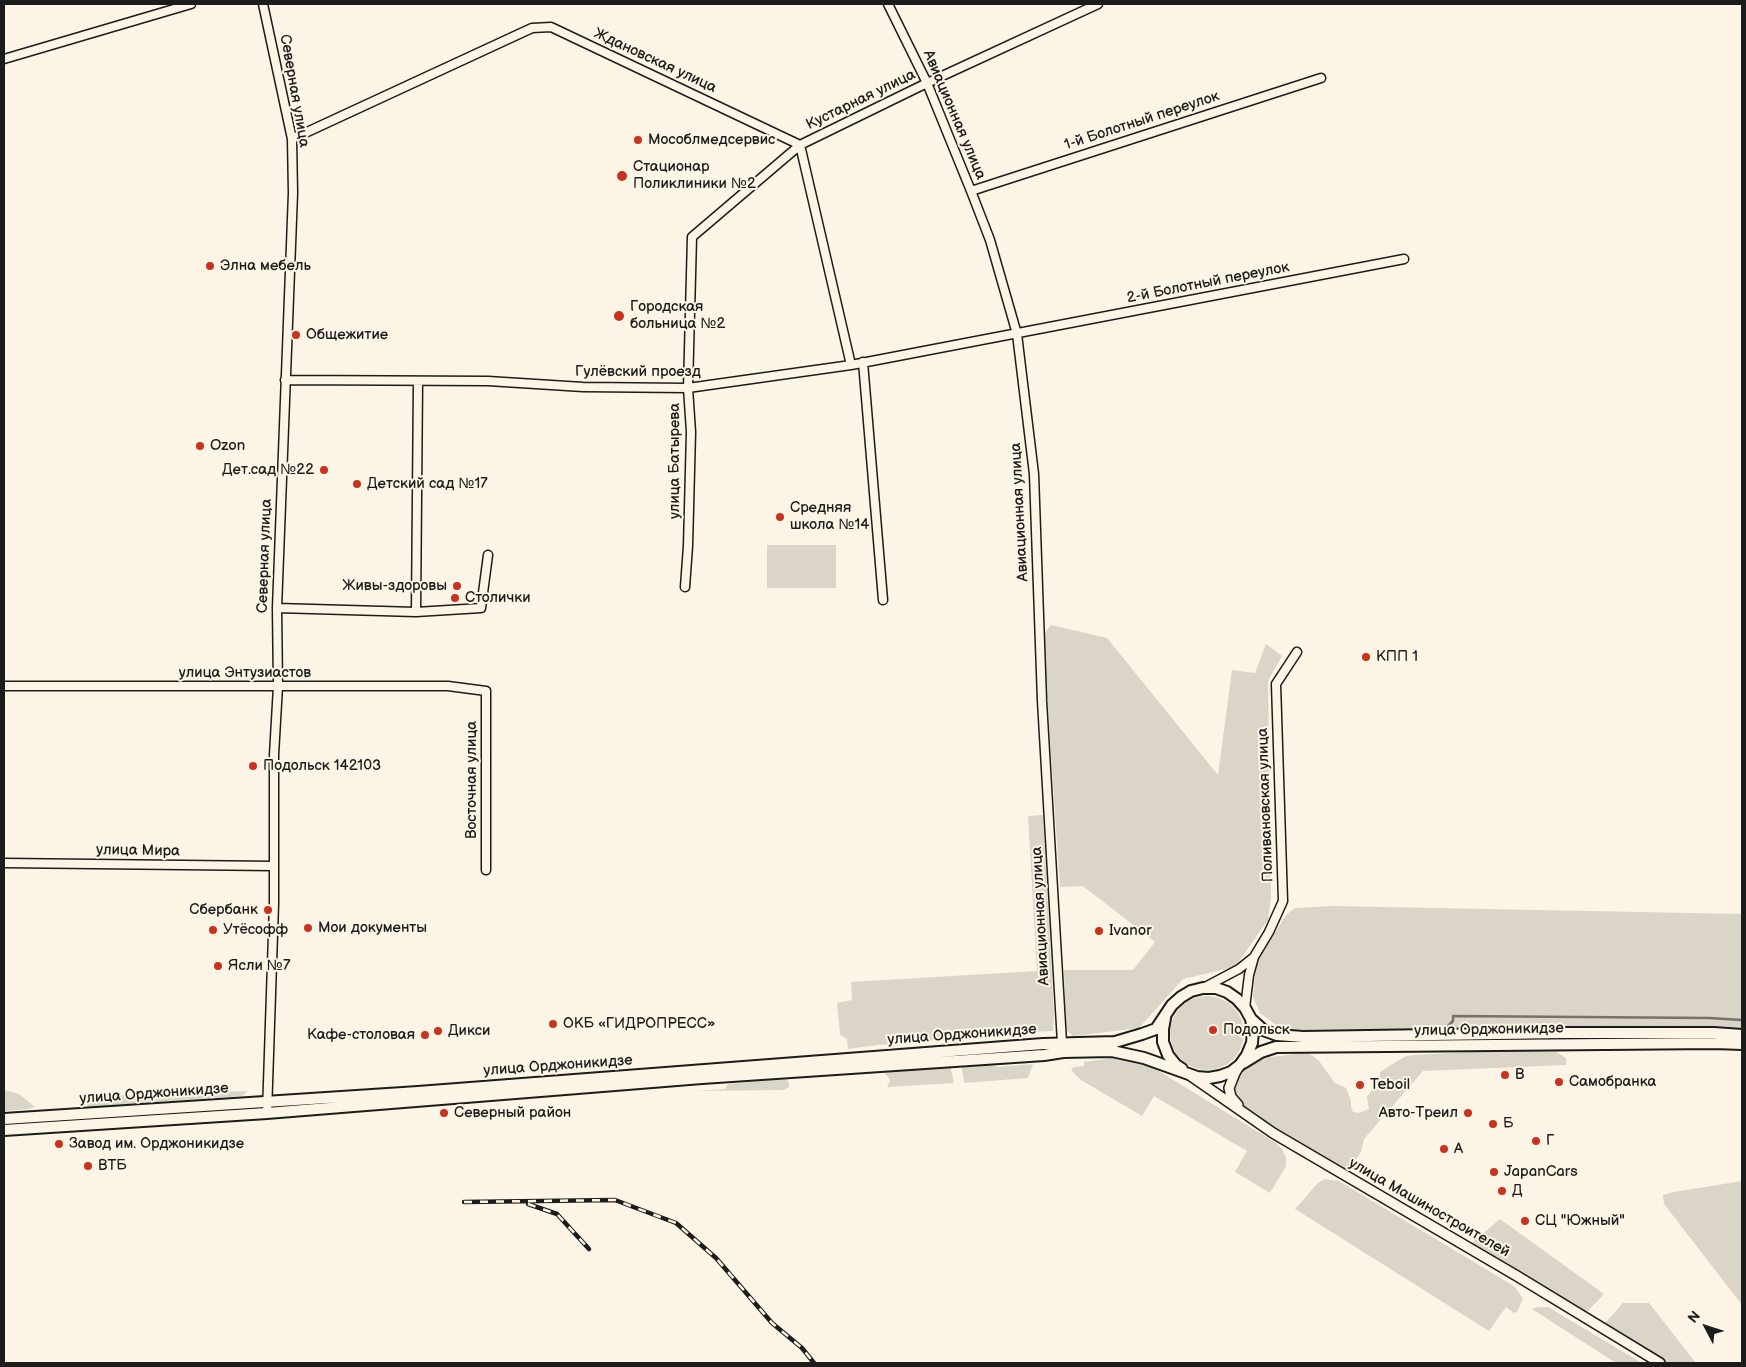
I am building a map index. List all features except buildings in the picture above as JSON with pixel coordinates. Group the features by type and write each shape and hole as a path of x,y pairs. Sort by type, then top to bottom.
{"main road":[{"path":"1203,988 1216,988 1227,992 1237,999 1251,1019 1253,1031 1248,1055 1240,1065 1231,1072 1220,1076 1203,1078 1113,1046 1156,1028 1172,1005 1181,997 1191,991 1203,988"},
{"path":"1166,1016 1163,1042 1168,1054 1176,1065 1186,1073"},
{"name":"улица Орджоникидзе","path":"1251,1019 1263,1030 1277,1035 1303,1037 1562,1033 1714,1033 1742,1035"},
{"name":"улица Орджоникидзе","path":"1240,1065 1261,1052 1276,1047 1715,1042 1742,1044"},
{"name":"улица Орджоникидзе","path":"4,1119 418,1092 1062,1043 1113,1046"},
{"name":"улица Орджоникидзе","path":"4,1130 267,1113 722,1076 1044,1055 1113,1046"}],"street":[{"path":"4,60 191,4"},
{"name":"Северная улица","path":"263,4 292,139 293,193 277,608 278,686 274,755 274,904 267,1113"},
{"name":"Авиационная улица","path":"888,4 927,83 971,191 990,240 1017,334 1034,474 1042,702 1062,1043"},
{"name":"Кустарная улица","path":"800,145 927,83 1098,4"},
{"name":"Ждановская улица","path":"292,139 532,28 551,27 800,145"},
{"name":"1-й Болотный переулок","path":"971,191 1321,78"},
{"path":"800,145 852,365"},
{"name":"улица Батырева","path":"685,587 691,432 688,388 692,237 800,145"},
{"name":"2-й Болотный переулок","path":"1017,334 1404,259"},
{"name":"Гулёвский проезд","path":"285,380 488,381 582,387 688,388 852,365 1017,334"},
{"path":"864,362 883,600"},
{"path":"416,612 418,381"},
{"path":"277,608 416,612 481,608 488,555"},
{"name":"Поливановская улица","path":"1254,957 1270,932 1283,901 1276,684 1297,652"},
{"name":"улица Энтузиастов","path":"4,686 448,686 486,691"},
{"name":"Восточная улица","path":"486,691 486,870"},
{"name":"улица Мира","path":"4,863 273,866"},
{"path":"1203,988 1239,969 1254,957"},
{"path":"1245,1008 1248,975 1254,957"},
{"path":"1240,1065 1234,1073 1229,1088 1231,1097 1273,1133"},
{"name":"улица Машиностроителей","path":"1186,1073 1273,1133 1517,1276 1660,1363"}],"shaded area":[{"path":"767,545 836,545 836,588 767,588"},
{"path":"1051,625 1107,638 1218,775 1232,670 1255,673 1266,644 1282,656 1268,681 1271,898 1268,920 1235,967 1183,979 1139,1028 1073,1036 1066,1030 1064,970 1133,970 1155,942 1083,886 1060,887 1043,635"},
{"path":"1043,815 1054,1015 1053,1031 1014,1033 1014,1030 975,1037 848,1049 847,1039 840,1035 837,1003 852,1000 851,982 1037,971 1028,816"},
{"path":"1333,906 1742,914 1742,1029 1693,1026 1284,1031 1260,1013 1253,997 1256,964 1286,915 1295,908"},
{"path":"1207,996 1228,1002 1238,1012 1244,1033 1238,1054 1228,1064 1207,1070 1186,1064 1176,1054 1170,1033 1176,1012 1186,1002"},
{"path":"1550,1048 1566,1058 1566,1065 1423,1071 1364,1139 1361,1152 1344,1171 1244,1109 1238,1103 1235,1095 1234,1084 1238,1077 1245,1068 1255,1062 1270,1057 1307,1053 1319,1061 1335,1083 1346,1088 1353,1112 1358,1113 1369,1109 1367,1097 1380,1079 1380,1072 1404,1057"},
{"path":"1120,1057 1134,1059 1149,1065 1276,1143 1282,1149 1286,1158 1286,1166 1270,1193 1235,1172 1247,1151 1154,1096 1142,1116 1081,1080 1071,1069 1084,1066 1084,1062"},
{"path":"982,1063 998,1067 1033,1064 1028,1078 964,1083 963,1066"},
{"path":"950,1066 954,1083 887,1087 890,1081 883,1071 884,1069"},
{"path":"786,1079 789,1087 784,1090 697,1091 725,1089 728,1084"},
{"path":"4,1090 19,1094 35,1107 4,1111"},
{"path":"248,1091 242,1096 88,1107 87,1104 92,1098 98,1096"},
{"path":"1325,1179 1339,1181 1509,1283 1516,1288 1523,1299 1517,1312 1514,1313 1506,1307 1489,1331 1295,1209 1318,1183"},
{"path":"1742,1181 1742,1305 1664,1204 1663,1195"},
{"path":"1500,1219 1604,1294 1585,1314 1471,1248 1472,1243"},
{"path":"1623,1303 1649,1303 1696,1363 1664,1363 1605,1326 1605,1323"},
{"path":"1548,1307 1642,1363 1616,1363 1532,1309"}],"waterway":[{"path":"1448,1026 1453,1021 1453,1016 1709,1018 1742,1020"}],"railway":[{"path":"464,1202 615,1200 676,1223 716,1258 772,1323 802,1348 814,1363"},
{"path":"528,1204 557,1214 589,1249"}],"place":[{"name":"Мособлмедсервис","path":"638,140"},
{"name":"Стационар Поликлиники №2","path":"622,176"},
{"name":"Элна мебель","path":"210,266"},
{"name":"Городская больница №2","path":"619,316"},
{"name":"Общежитие","path":"296,335"},
{"name":"Ozon","path":"200,446"},
{"name":"Дет.сад №22","path":"324,470"},
{"name":"Детский сад №17","path":"357,484"},
{"name":"Средняя школа №14","path":"780,517"},
{"name":"Живы-здоровы","path":"457,586"},
{"name":"Столички","path":"455,598"},
{"name":"КПП 1","path":"1366,657"},
{"name":"Подольск 142103","path":"253,766"},
{"name":"Сбербанк","path":"268,910"},
{"name":"Мои документы","path":"308,928"},
{"name":"Утёсофф","path":"213,930"},
{"name":"Ivanor","path":"1099,931"},
{"name":"Ясли №7","path":"218,966"},
{"name":"ОКБ «ГИДРОПРЕСС»","path":"553,1024"},
{"name":"Подольск","path":"1213,1030"},
{"name":"Дикси","path":"438,1031"},
{"name":"Кафе-столовая","path":"425,1035"},
{"name":"В","path":"1505,1075"},
{"name":"Самобранка","path":"1559,1082"},
{"name":"Teboil","path":"1360,1085"},
{"name":"Северный район","path":"444,1113"},
{"name":"Авто-Треил","path":"1468,1113"},
{"name":"Б","path":"1493,1124"},
{"name":"Г","path":"1536,1141"},
{"name":"Завод им. Орджоникидзе","path":"59,1144"},
{"name":"А","path":"1444,1149"},
{"name":"ВТБ","path":"88,1166"},
{"name":"JapanCars","path":"1494,1172"},
{"name":"Д","path":"1502,1191"},
{"name":"СЦ \"Южный\"","path":"1525,1221"}]}
